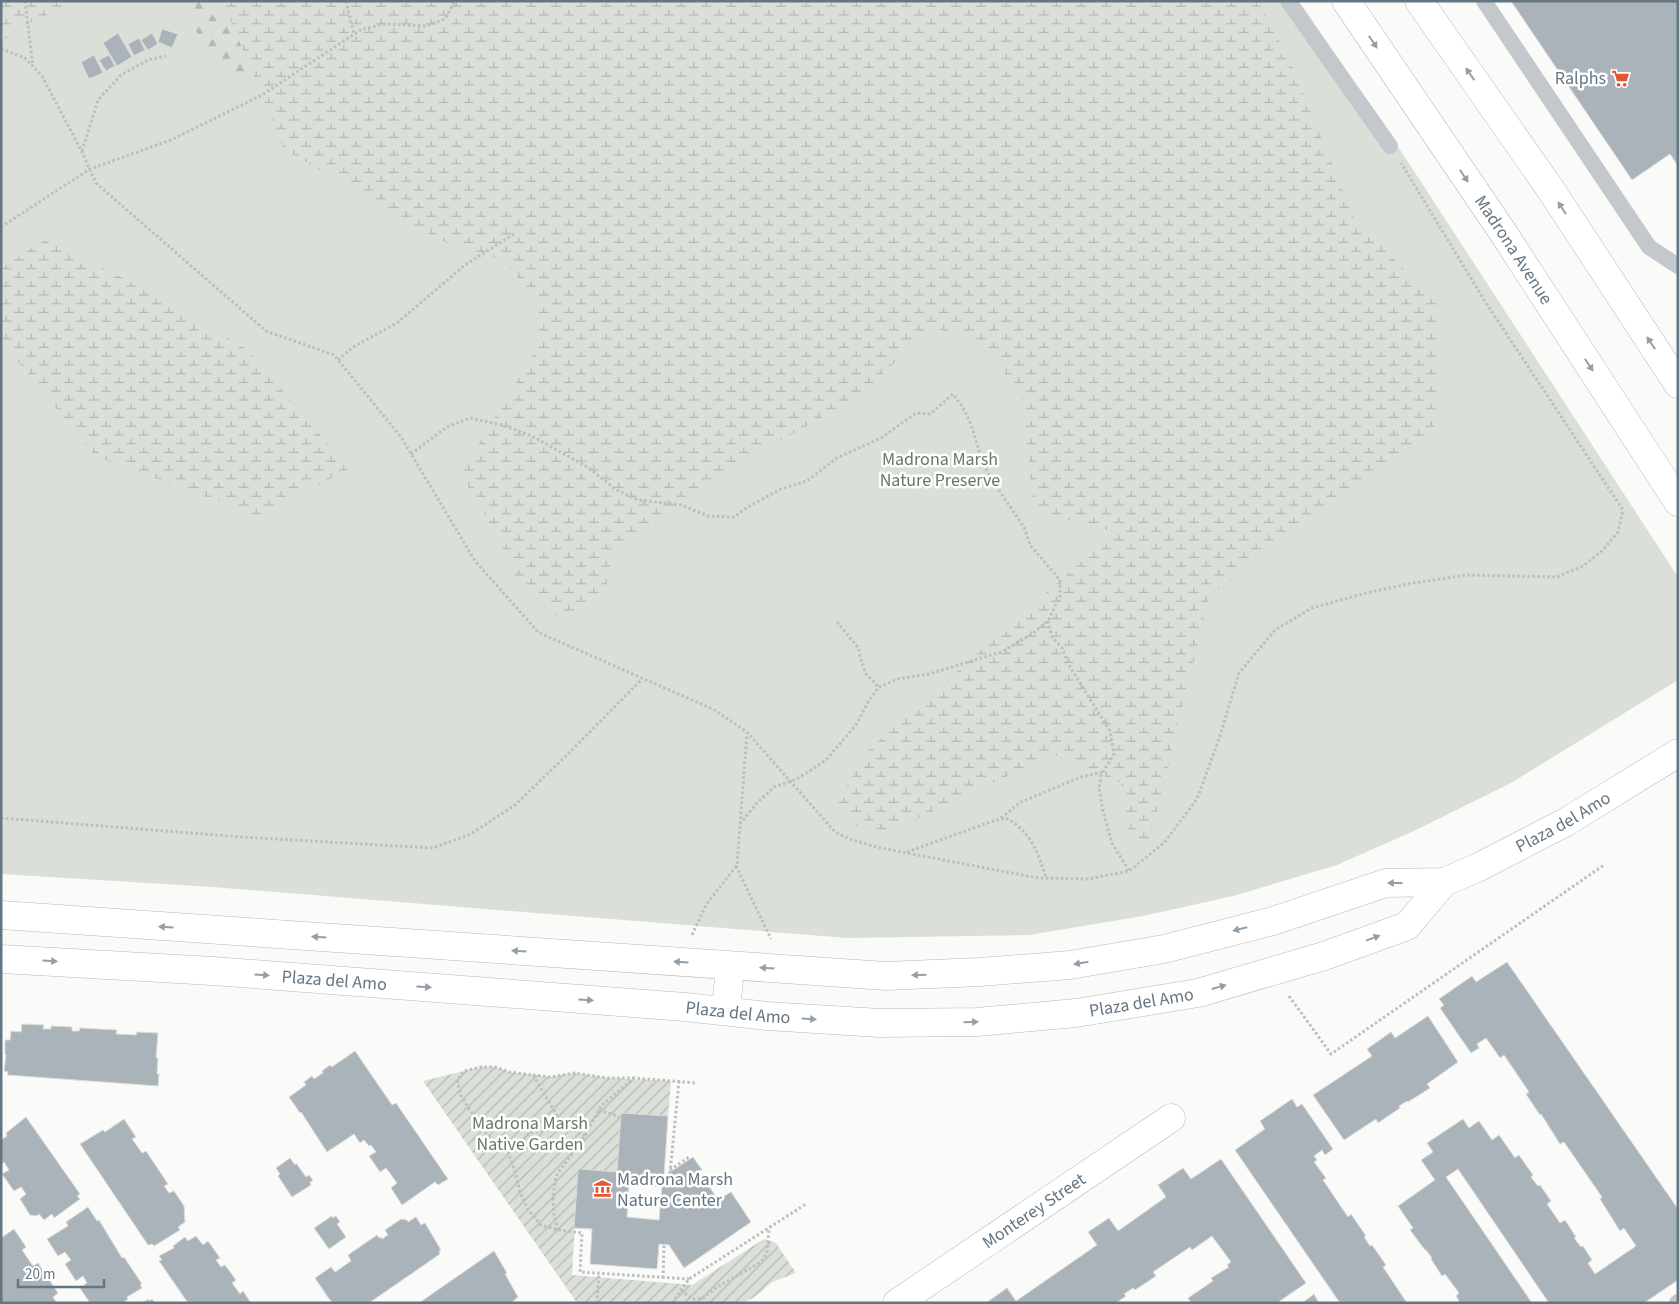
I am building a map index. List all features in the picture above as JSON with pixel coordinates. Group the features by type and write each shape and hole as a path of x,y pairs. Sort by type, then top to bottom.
{"main road":[{"name":"Madrona Avenue","path":"1346,1 1502,231 1678,502"},
{"path":"1420,1 1550,190 1678,384"},
{"name":"Plaza del Amo","path":"1,914 886,976 980,972 1070,965 1164,949 1264,923 1386,883 1444,882 1477,868 1566,822 1678,753"},
{"name":"Plaza del Amo","path":"1,959 213,971 767,1016 880,1023 977,1022 1076,1013 1198,993 1324,956 1407,926 1444,882"},
{"path":"213,971 215,930"},
{"path":"726,1012 730,966"},
{"name":"Monterey Street","path":"897,1303 1171,1118"}],"lane":[{"path":"1288,1 1390,146"},
{"path":"1484,1 1649,248 1678,266"}],"path":[{"path":"25,1 33,67"},
{"path":"346,1 354,34"},
{"path":"1,227 90,168 171,140 227,111 262,96 362,29 386,24 426,26 446,19 455,1"},
{"path":"1,49 25,58 42,76 96,183 266,331 334,355 401,437 475,561 539,633 713,709 747,732 835,832 852,840 881,848 1046,878 1088,878 1129,871 1164,843 1197,800 1220,736 1238,673 1275,630 1312,608 1366,593 1413,583 1466,575 1557,577 1583,566 1603,550 1618,532 1623,510 1486,303 1390,146"},
{"path":"82,152 98,100 121,75 148,60 166,56"},
{"path":"338,360 353,347 397,323 465,265 514,234"},
{"path":"411,454 447,427 470,418 502,425 532,436 589,468 616,489 638,500 681,505 708,516 734,517 748,506 781,490 807,481 838,458 881,438 916,413 930,414 953,394 971,424 982,461 992,480 1024,527 1030,545 1060,580 1060,596 1048,621 1032,634 1001,652 929,674 898,679 879,687 868,702 856,725 826,760 797,779 774,787 756,804 740,824"},
{"path":"1048,621 1052,637 1062,648 1070,667 1110,731 1114,754 1101,775 1099,788 1112,843 1129,871"},
{"path":"837,622 860,649 860,657 866,674 879,687"},
{"path":"1,818 433,848 471,834 515,805 642,679"},
{"path":"747,732 736,866 772,942"},
{"path":"1001,819 1021,802 1081,777 1104,771"},
{"path":"907,853 1006,818 1018,825 1030,839 1040,858 1046,878"},
{"path":"1289,996 1331,1054 1604,865"},
{"path":"691,937 706,905 736,866"},
{"path":"689,1279 580,1272 582,1233 558,1230 541,1224 528,1210 520,1192 507,1150 484,1132 461,1096 457,1080 464,1071 481,1067 495,1067 509,1072 551,1077 574,1073 607,1078 634,1078 696,1083"},
{"path":"533,1075 562,1124 585,1136"},
{"path":"558,1230 552,1197 556,1176 585,1136 601,1106 634,1078"},
{"path":"679,1081 670,1171 689,1157"},
{"path":"599,1110 620,1117"},
{"path":"507,1150 518,1144 530,1133 545,1131 562,1124"},
{"path":"672,1303 689,1279 806,1204"},
{"path":"681,1290 692,1298 702,1299 761,1262 767,1253 769,1228"},
{"path":"663,1278 664,1244"},
{"path":"597,1303 599,1273"}],"green space":[{"name":"Madrona Marsh Nature Preserve","path":"1,1 1299,1 1397,145 1678,577 1678,680 1511,783 1416,830 1337,865 1233,896 1143,916 1029,935 847,938 212,887 1,874"},
{"path":"1,1 79,1 18,28 1,43"},
{"path":"186,1 293,1 300,63 238,76 207,58"},
{"path":"205,1 1258,1 1291,63 1354,218 1437,303 1439,349 1434,432 1210,595 1149,843 1130,842 1121,783 1054,755 957,799 891,832 854,825 836,805 865,753 1115,532 1034,511 1022,397 980,340 932,328 858,397 739,464 606,556 613,572 592,608 561,619 518,583 499,540 461,474 536,349 537,301 503,260 439,240 284,149 228,14"},
{"path":"45,240 138,285 248,350 349,469 258,516 95,456 1,341 1,268"},
{"name":"Madrona Marsh Native Garden","path":"481,1067 495,1067 509,1072 551,1077 574,1073 607,1078 671,1081 668,1116 621,1113 617,1172 578,1169 572,1275 692,1285 764,1239 776,1243 796,1273 772,1282 751,1299 741,1303 577,1303 423,1081"}],"building":[{"name":"Ralphs","path":"1511,1 1678,1 1678,166 1670,154 1632,180"},
{"path":"162,29 178,34 172,48 158,42"},
{"path":"118,33 132,57 117,66 103,43"},
{"path":"152,33 158,44 148,50 141,40"},
{"path":"139,38 145,50 134,56 128,44"},
{"path":"94,55 103,73 89,79 81,62"},
{"path":"109,55 115,66 106,71 99,60"},
{"path":"1507,962 1678,1209 1678,1280 1644,1303 1549,1303 1458,1169 1446,1177 1532,1303 1457,1303 1459,1301 1456,1296 1459,1293 1445,1274 1442,1276 1432,1258 1410,1230 1413,1228 1398,1206 1435,1180 1421,1160 1433,1152 1427,1143 1463,1119 1469,1128 1479,1121 1492,1140 1499,1135 1515,1158 1519,1155 1533,1175 1531,1177 1538,1186 1540,1185 1551,1201 1547,1204 1560,1223 1565,1220 1576,1237 1574,1238 1581,1247 1583,1246 1592,1260 1588,1263 1595,1274 1636,1246 1624,1228 1620,1231 1600,1199 1602,1197 1564,1142 1560,1144 1526,1094 1529,1092 1504,1055 1500,1058 1486,1038 1477,1044 1479,1048 1471,1053 1440,1008 1444,1005 1439,999 1472,976 1476,982"},
{"path":"1428,1016 1458,1062 1427,1084 1430,1088 1399,1106 1400,1108 1378,1123 1376,1119 1344,1140 1313,1095 1372,1056 1367,1049 1391,1032 1395,1038"},
{"path":"22,1024 44,1025 43,1029 51,1029 51,1026 72,1027 72,1031 79,1031 80,1028 117,1030 116,1034 158,1033 156,1058 158,1058 158,1086 7,1075 8,1072 4,1071 5,1040 10,1040 11,1031 21,1032"},
{"path":"355,1051 392,1105 396,1103 448,1179 438,1185 435,1182 402,1205 391,1188 397,1183 386,1168 380,1172 369,1156 376,1152 371,1145 369,1146 364,1140 360,1143 354,1134 327,1152 289,1097 306,1085 304,1082 312,1076 314,1079 330,1065 332,1067"},
{"path":"1292,1099 1297,1107 1302,1104 1333,1149 1325,1155 1322,1150 1314,1156 1317,1160 1314,1162 1326,1178 1323,1180 1348,1217 1351,1214 1366,1236 1364,1237 1370,1246 1372,1245 1386,1265 1383,1267 1407,1303 1340,1303 1235,1150 1265,1129 1260,1121"},
{"name":"Madrona Marsh Nature Center","path":"621,1113 668,1116 664,1176 693,1157 702,1170 699,1171 718,1200 731,1192 751,1222 684,1268 669,1245 659,1244 657,1269 590,1264 592,1229 574,1228 578,1169 617,1172","holes":["629,1184 662,1187 659,1220 627,1217"]},
{"path":"26,1117 80,1194 77,1196 80,1199 54,1218 52,1214 44,1220 39,1214 36,1216 30,1215 20,1199 26,1194 21,1187 14,1191 2,1174 9,1170 4,1162 1,1165 1,1140 7,1136 6,1133"},
{"path":"124,1119 136,1137 132,1139 142,1153 146,1151 168,1184 164,1186 169,1193 174,1191 184,1206 185,1222 178,1227 180,1230 154,1246 152,1244 148,1245 80,1144 103,1130 105,1132"},
{"path":"290,1158 306,1177 309,1175 313,1180 310,1182 311,1185 292,1197 278,1176 280,1174 276,1168"},
{"path":"1221,1159 1306,1283 1277,1303 1191,1303 1188,1298 1213,1281 1211,1278 1229,1267 1227,1265 1231,1262 1212,1236 1192,1250 1190,1247 1153,1272 1156,1276 1135,1290 1133,1288 1124,1294 1126,1296 1116,1303 986,1303 1007,1288 1016,1301 1097,1245 1088,1232 1109,1218 1118,1231 1166,1197 1158,1185 1183,1168 1191,1179"},
{"path":"88,1207 97,1221 99,1220 122,1258 124,1257 142,1284 140,1285 142,1288 127,1297 128,1299 123,1303 90,1303 80,1288 87,1283 83,1276 76,1281 65,1264 71,1260 65,1252 58,1256 47,1239 68,1226 66,1222"},
{"path":"332,1216 333,1218 336,1216 340,1222 337,1224 346,1237 329,1249 314,1228"},
{"path":"416,1217 421,1225 425,1223 441,1250 439,1251 440,1254 369,1303 332,1303 315,1278 331,1267 335,1272 351,1261 348,1255 377,1235 382,1239 388,1235 385,1230 401,1219 408,1222"},
{"path":"14,1229 26,1247 22,1250 33,1266 38,1263 58,1293 53,1297 57,1303 1,1302 1,1238"},
{"path":"196,1236 203,1245 208,1241 220,1258 216,1260 221,1267 225,1265 236,1280 232,1283 240,1294 243,1291 251,1303 188,1303 159,1261 162,1260 159,1256 174,1248 173,1246 185,1237 188,1241"},
{"path":"494,1251 518,1297 511,1303 419,1303"},
{"path":"1314,1294 1319,1303 1302,1303"},
{"path":"148,1299 149,1301 152,1299 155,1303 143,1303"}],"place":[{"name":"Ralphs","path":"1620,78"},
{"name":"Madrona Marsh Nature Center","path":"603,1189"}]}
